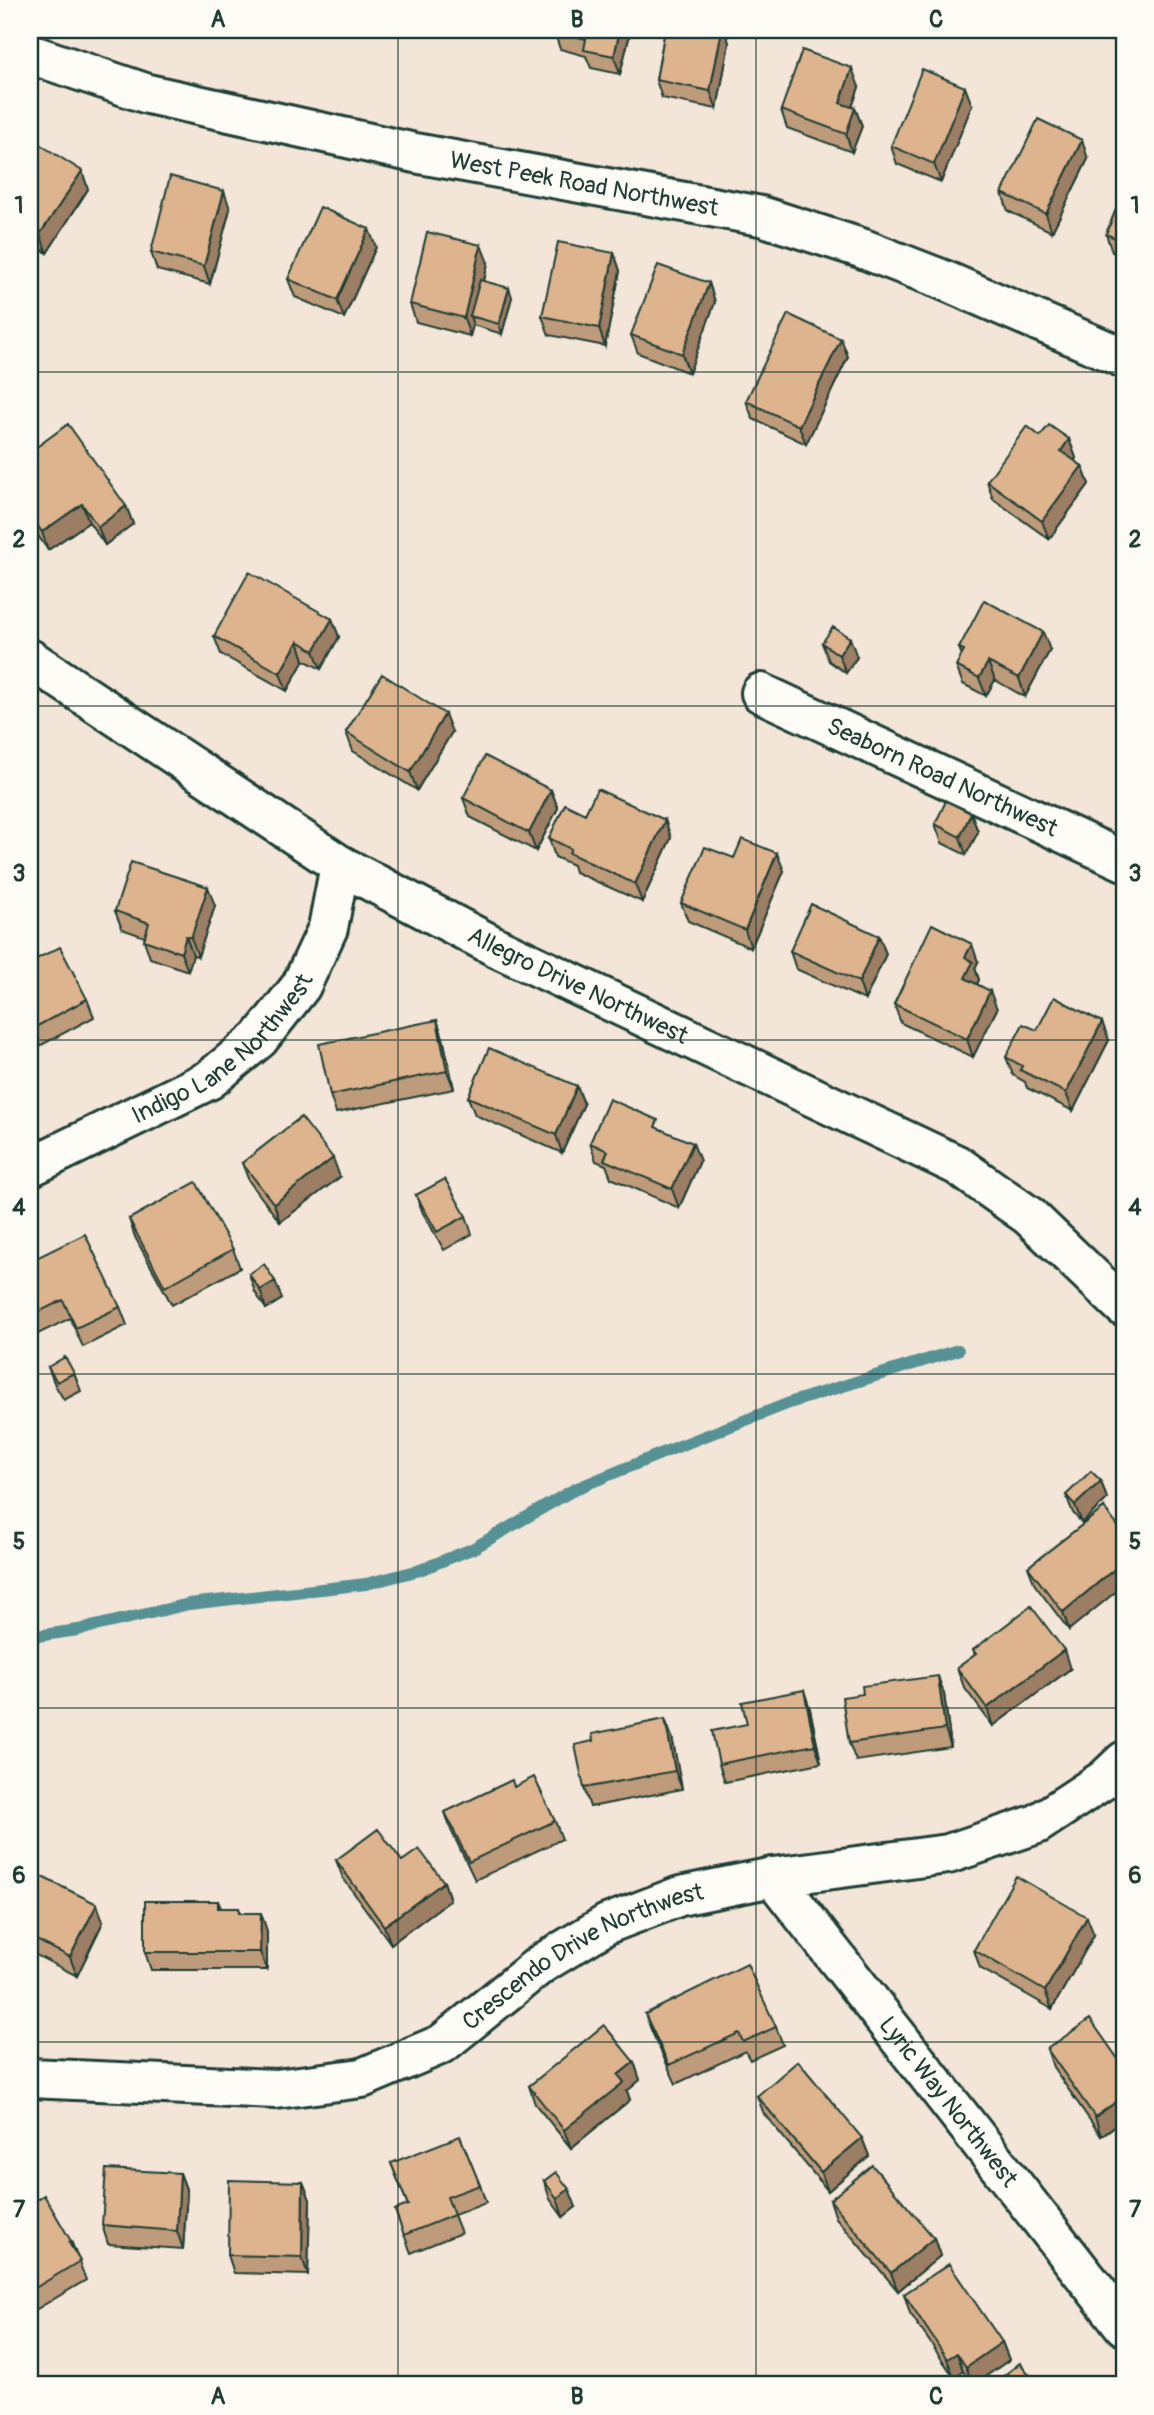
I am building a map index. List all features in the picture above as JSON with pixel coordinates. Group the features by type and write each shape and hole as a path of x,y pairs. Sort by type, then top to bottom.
{"street":[{"name":"West Peek Road Northwest","path":"30,54 148,94 401,150 761,216 873,252 1124,358"},
{"name":"Allegro Drive Northwest","path":"30,659 341,865 498,948 957,1165 1029,1216 1118,1298 1124,1307"},
{"name":"Seaborn Road Northwest","path":"761,693 1124,861"},
{"name":"Indigo Lane Northwest","path":"30,1167 209,1080 258,1039 301,986 328,928 341,865"},
{"name":"Crescendo Drive Northwest","path":"30,2078 276,2089 362,2078 442,2044 541,1964 607,1924 680,1896 773,1877 948,1854 1037,1824 1105,1779 1124,1761"},
{"name":"Lyric Way Northwest","path":"773,1877 1124,2326"}],"building":[{"path":"554,30 620,30 614,56 584,50 586,39"},
{"path":"665,30 722,30 710,91 656,80"},
{"path":"802,50 852,68 840,103 855,108 846,134 781,110"},
{"path":"922,69 965,87 934,164 891,146"},
{"path":"1038,119 1082,140 1046,214 1002,193"},
{"path":"33,140 82,171 40,234 30,227 30,144"},
{"path":"170,176 224,191 204,266 151,252"},
{"path":"1124,190 1124,242 1106,234"},
{"path":"320,207 369,229 337,300 288,279"},
{"path":"427,232 481,245 464,318 410,304"},
{"path":"558,242 614,253 599,328 542,316"},
{"path":"658,265 709,283 682,354 631,335"},
{"path":"480,280 509,288 499,324 470,316"},
{"path":"788,314 841,339 799,426 746,401"},
{"path":"68,424 126,506 98,527 82,504 42,532 30,515 30,452"},
{"path":"1049,425 1069,439 1061,451 1082,466 1042,521 987,481 1027,426 1040,436"},
{"path":"249,572 332,619 314,651 298,641 280,673 214,636"},
{"path":"984,600 1043,632 1019,678 988,662 979,678 956,666 964,650 959,648"},
{"path":"833,627 850,638 839,655 822,643"},
{"path":"382,674 445,714 410,772 346,732"},
{"path":"485,756 551,790 529,833 463,798"},
{"path":"597,789 665,820 635,884 569,853 571,849 549,838 565,804 585,814"},
{"path":"946,801 971,813 960,837 935,824"},
{"path":"742,839 777,853 745,930 681,903 705,847 734,858"},
{"path":"131,862 208,887 191,938 186,936 181,953 144,940 149,923 115,911"},
{"path":"811,904 879,936 859,982 790,951"},
{"path":"932,924 972,944 965,957 973,962 965,978 990,991 967,1039 894,1004"},
{"path":"60,947 87,999 30,1030 30,962"},
{"path":"1054,997 1102,1022 1066,1093 1020,1070 1022,1066 1006,1057 1023,1024 1037,1030"},
{"path":"437,1020 447,1071 330,1095 319,1044"},
{"path":"489,1048 577,1086 556,1135 468,1097"},
{"path":"609,1099 658,1120 655,1127 693,1143 672,1189 604,1160 608,1151 590,1143"},
{"path":"301,1117 333,1158 274,1204 242,1163"},
{"path":"445,1179 466,1216 437,1232 416,1195"},
{"path":"196,1182 233,1249 165,1287 129,1219"},
{"path":"85,1234 120,1307 76,1328 63,1300 30,1316 30,1261"},
{"path":"264,1264 275,1281 260,1290 249,1274"},
{"path":"65,1357 74,1373 57,1382 48,1367"},
{"path":"1091,1471 1101,1481 1075,1505 1066,1495"},
{"path":"1104,1508 1124,1534 1124,1561 1063,1612 1028,1567"},
{"path":"1031,1606 1064,1650 987,1708 957,1668 976,1654 973,1650"},
{"path":"938,1676 945,1729 849,1743 842,1697 863,1694 862,1686"},
{"path":"804,1690 815,1745 719,1764 712,1731 747,1724 742,1702"},
{"path":"665,1719 675,1771 584,1788 575,1745 593,1741 592,1734"},
{"path":"534,1777 555,1821 469,1862 445,1812 512,1780 514,1787"},
{"path":"378,1829 402,1861 419,1849 444,1882 384,1926 336,1860"},
{"path":"30,1871 97,1904 70,1957 30,1937"},
{"path":"1016,1876 1087,1917 1045,1991 974,1950"},
{"path":"145,1901 218,1901 218,1908 239,1908 239,1913 261,1913 260,1952 145,1952"},
{"path":"747,1964 776,2027 743,2042 739,2033 669,2065 645,2014"},
{"path":"1090,2019 1124,2066 1124,2096 1095,2117 1047,2049"},
{"path":"604,2025 634,2062 618,2075 624,2082 564,2130 529,2086"},
{"path":"798,2061 862,2138 821,2172 757,2096"},
{"path":"460,2136 480,2185 447,2197 454,2215 404,2235 395,2210 408,2205 391,2163"},
{"path":"872,2165 934,2238 891,2273 830,2200"},
{"path":"106,2169 180,2173 177,2231 102,2225"},
{"path":"556,2172 569,2189 557,2198 544,2181"},
{"path":"229,2180 303,2182 302,2257 228,2255"},
{"path":"44,2195 80,2261 30,2291 30,2204"},
{"path":"949,2264 1002,2342 966,2367 957,2353 947,2359 904,2294"},
{"path":"1020,2363 1038,2385 992,2385"}],"waterway":[{"path":"30,1637 78,1630 189,1604 366,1584 420,1570 474,1548 575,1489 682,1445 792,1402 958,1350"}]}
